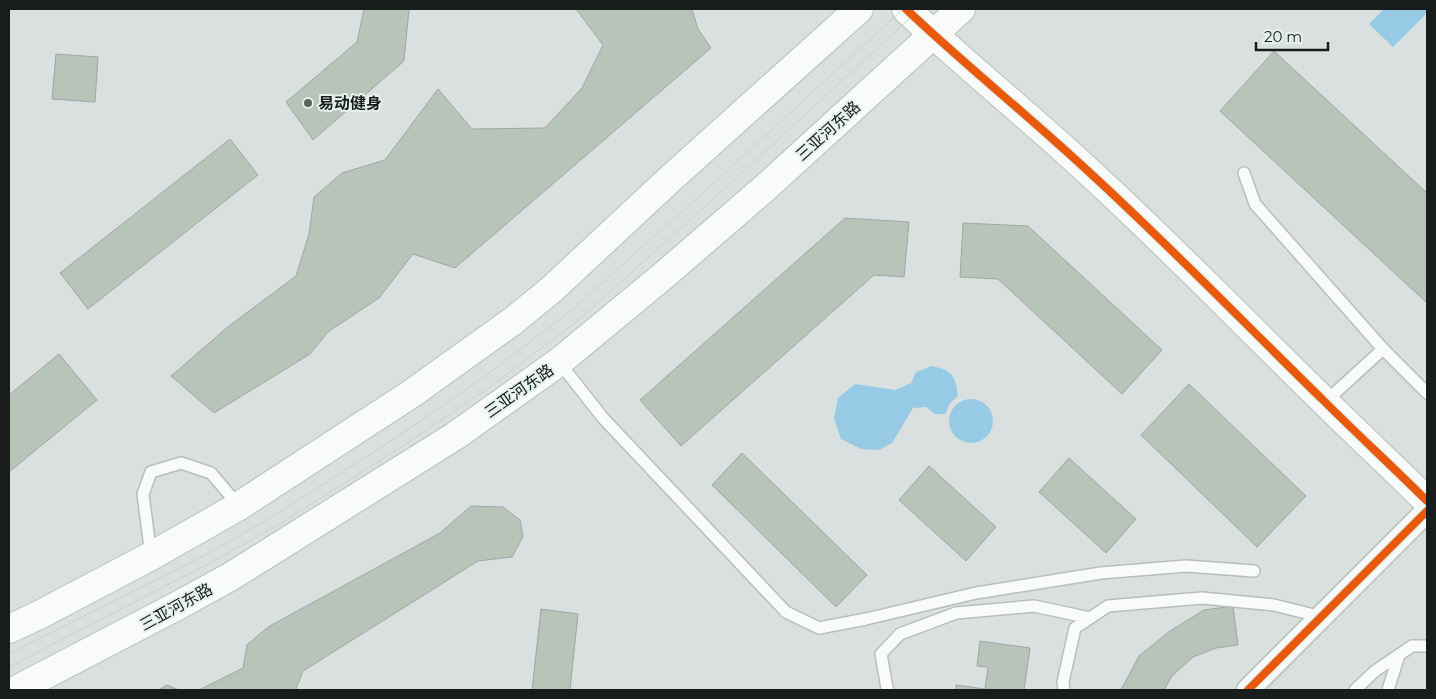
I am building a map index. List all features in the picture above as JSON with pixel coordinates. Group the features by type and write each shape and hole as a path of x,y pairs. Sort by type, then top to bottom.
{"main road":[{"path":"9,630 151,556 239,506 411,394 520,315 552,289 670,178 859,9"},
{"path":"906,9 933,35 1035,122 1090,172 1427,501"},
{"name":"三亚河东路","path":"16,690 230,577 455,436 560,362 766,187 961,9"}],"street":[{"path":"1248,690 1427,511"}],"lane":[{"path":"1244,173 1255,204 1383,349 1423,389 1427,376"},
{"path":"1325,402 1383,349"},
{"path":"560,362 603,418 786,612 820,628 976,593 1101,573 1186,566 1254,571"},
{"path":"151,556 143,494 151,472 181,462 211,473 239,506"},
{"path":"1064,690 1063,682 1075,628 1108,606 1202,598 1274,605 1322,617"},
{"path":"888,690 881,654 900,634 956,612 1034,606 1090,618"},
{"path":"1355,690 1375,671 1412,646 1427,646"},
{"path":"1388,690 1399,655"}],"water":[{"path":"1384,9 1427,9 1427,13 1393,47 1369,24"},
{"path":"932,366 949,372 956,383 958,396 950,403 945,414 935,414 926,407 913,408 892,443 879,450 861,449 841,439 834,418 838,398 855,384 895,390 911,383 916,372"},
{"path":"971,399 983,403 989,409 993,421 989,433 983,439 971,443 959,439 953,433 949,421 953,409 959,403"}],"building":[{"path":"364,9 409,9 404,61 313,140 286,102 357,42"},
{"path":"576,9 692,9 698,29 711,48 455,268 413,254 379,298 328,332 310,354 214,413 171,376 229,326 296,276 309,234 314,197 342,173 385,160 438,89 472,129 545,128 582,88 603,45"},
{"path":"1274,51 1427,193 1427,303 1220,111"},
{"path":"56,54 98,57 95,102 52,99"},
{"path":"230,139 258,175 88,309 60,273"},
{"path":"845,218 909,222 904,277 874,275 681,446 640,400"},
{"path":"963,223 1028,226 1162,350 1122,394 998,279 960,277"},
{"path":"59,354 97,400 9,472 9,395"},
{"path":"1189,384 1306,496 1257,547 1141,435"},
{"path":"742,453 867,575 836,607 712,485"},
{"path":"1069,458 1136,519 1106,553 1039,492"},
{"path":"929,466 996,527 966,561 899,500"},
{"path":"471,506 503,507 520,520 523,537 512,557 478,561 303,671 296,689 199,690 243,668 247,645 268,627 440,533"},
{"path":"1233,606 1238,645 1216,648 1193,657 1172,676 1164,690 1121,690 1139,656 1170,631 1204,610"},
{"path":"541,609 578,614 570,690 532,690"},
{"path":"980,641 1030,648 1024,690 956,690 956,685 985,689 988,667 977,666"},
{"path":"167,685 179,690 158,690"}],"tram line":[{"path":"9,654 203,556 270,518 388,443 480,380 572,310 715,182 903,9"},
{"path":"9,667 208,564 275,527 392,453 487,389 580,319 920,9"}],"cycle path":[{"path":"906,9 1119,200 1427,501"},
{"path":"1248,690 1427,511"}],"place":[{"name":"易动健身","path":"308,103"}]}
